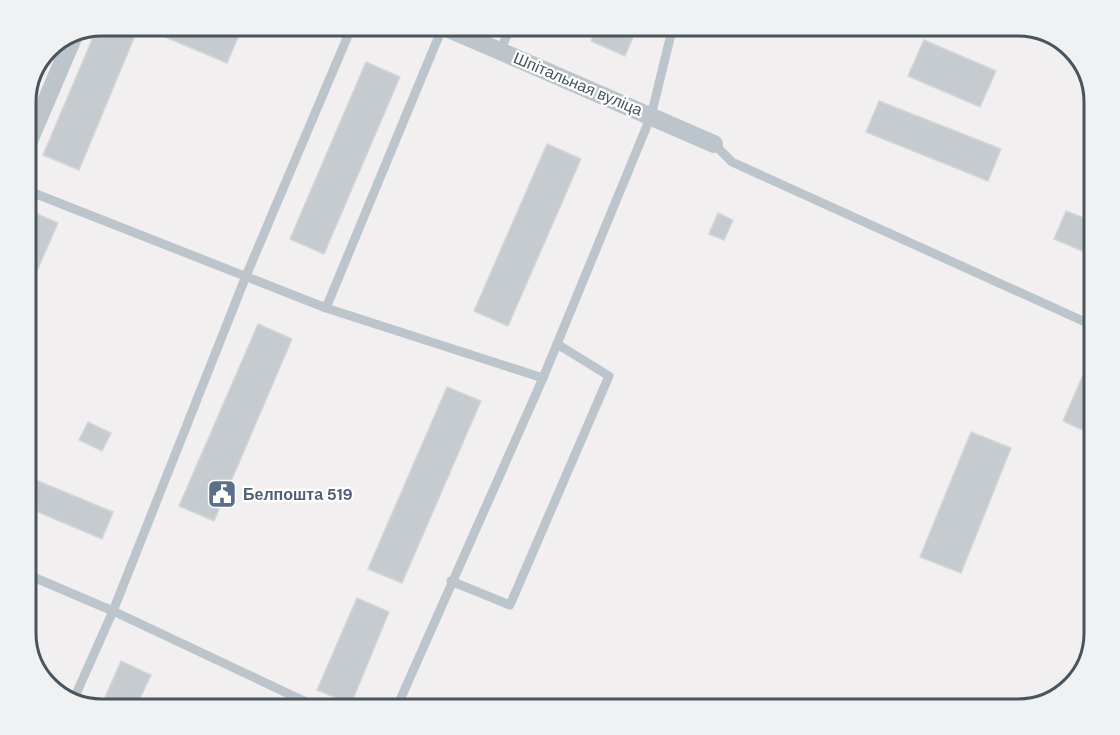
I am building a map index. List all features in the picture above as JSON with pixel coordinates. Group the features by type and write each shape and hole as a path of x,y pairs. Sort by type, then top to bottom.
{"street":[{"name":"Шпітальная вуліца","path":"465,36 714,144"},
{"path":"36,125 70,44"}],"lane":[{"path":"76,693 113,611 246,276 348,36"},
{"path":"326,308 438,36"},
{"path":"500,51 507,36"},
{"path":"401,699 543,378 651,116 671,36"},
{"path":"714,144 732,162 1084,321"},
{"path":"36,194 326,308 543,378"},
{"path":"452,581 510,605 609,376 557,344"},
{"path":"36,578 113,611 298,699"}],"building":[{"path":"135,36 79,170 43,155 93,37"},
{"path":"163,36 239,36 227,63"},
{"path":"593,36 634,36 625,56 591,41"},
{"path":"924,40 996,71 980,107 908,76"},
{"path":"366,62 400,77 324,254 290,239"},
{"path":"879,101 1001,149 988,181 866,132"},
{"path":"547,144 581,159 508,326 474,311"},
{"path":"1066,211 1084,218 1084,252 1054,239"},
{"path":"36,213 58,223 36,273"},
{"path":"718,213 733,220 724,240 709,234"},
{"path":"258,324 292,339 214,521 179,506"},
{"path":"1084,373 1084,430 1063,421"},
{"path":"447,387 481,401 402,583 368,569"},
{"path":"88,422 111,433 102,451 79,440"},
{"path":"971,432 1011,448 961,573 920,557"},
{"path":"36,480 113,512 102,539 36,511"},
{"path":"357,598 389,612 353,699 339,699 317,690"},
{"path":"121,661 151,675 140,699 104,699"}],"place":[{"name":"Белпошта 519","path":"222,494"}]}
